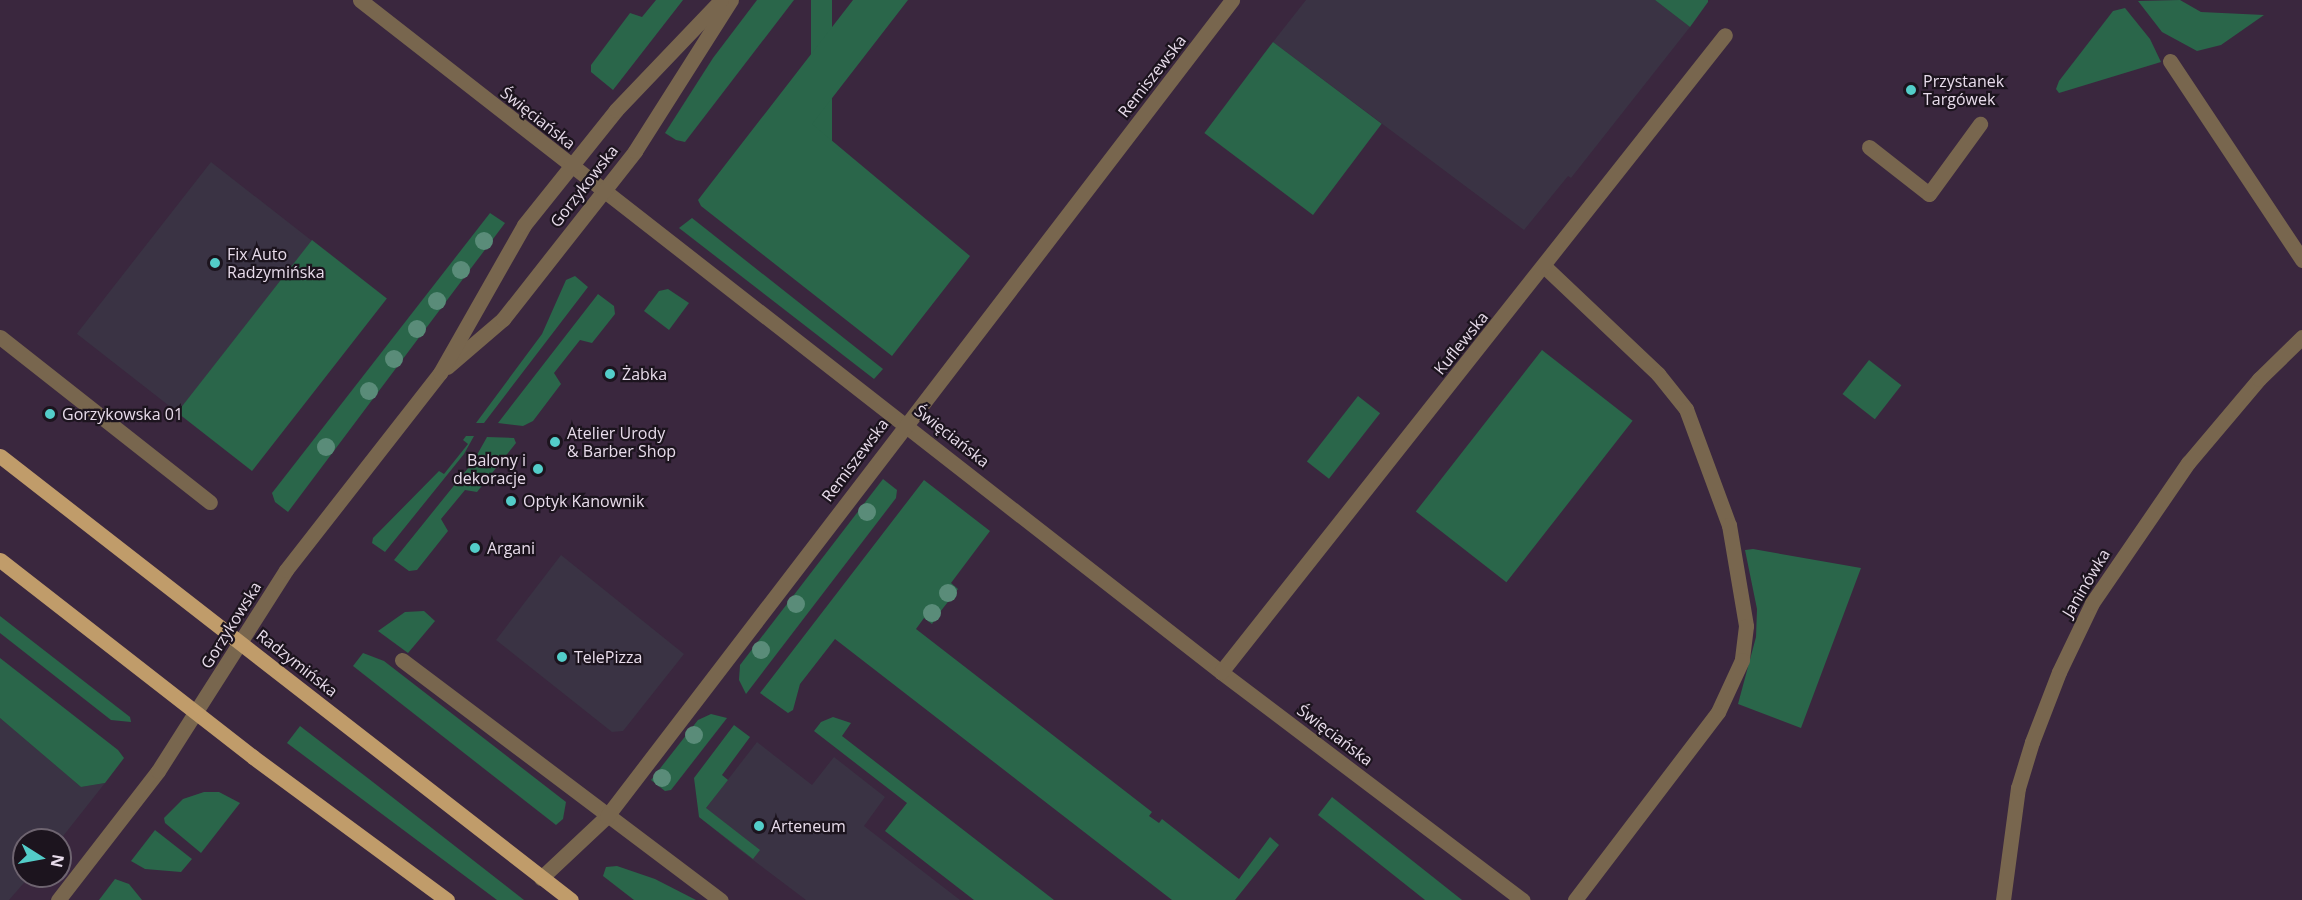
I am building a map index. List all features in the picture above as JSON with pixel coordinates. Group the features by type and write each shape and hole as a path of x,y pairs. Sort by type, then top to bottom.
{"main road":[{"name":"Radzymińska","path":"0,456 570,900"},
{"path":"0,560 196,713 447,900"}],"street":[{"name":"Święciańska","path":"360,0 602,191 906,423 1221,672 1522,900"},
{"name":"Gorzykowska","path":"58,900 144,789 196,713 286,570 440,373 524,225 616,110 721,0"},
{"name":"Gorzykowska","path":"440,373 503,319 647,134 731,0"},
{"name":"Remiszewska","path":"542,878 607,816 1232,0"},
{"name":"Kuflewska","path":"1221,672 1545,267 1725,35"},
{"path":"2170,61 2302,260"},
{"path":"1869,147 1929,194 1980,124"},
{"path":"1545,267 1658,374 1686,410 1729,525 1746,626 1742,660 1718,712 1575,900"},
{"path":"0,337 210,502"},
{"name":"Janinówka","path":"2003,900 2018,788 2032,742 2059,672 2092,603 2188,463 2259,379 2302,337"},
{"path":"402,660 721,900"}],"shaded area":[{"path":"1306,0 1655,0 1690,27 1571,178 1568,176 1524,230 1273,42"},
{"path":"211,162 312,241 178,413 77,334"},
{"path":"561,555 684,654 623,731 612,732 496,640"},
{"path":"0,718 81,787 105,783 69,828 12,828 12,888 20,888 9,900 0,900"},
{"path":"757,742 812,785 834,757 885,797 864,826 960,900 806,900 736,847 699,817"}],"green space":[{"path":"656,0 683,0 613,90 591,72 591,65 630,13 642,17"},
{"path":"757,0 794,0 685,142 676,140 665,133 713,58"},
{"path":"811,0 832,0 832,199 811,199"},
{"path":"853,0 908,0 812,124 970,256 892,356 701,206 698,200"},
{"path":"1655,0 1708,0 1708,2 1690,27"},
{"path":"2180,0 2201,12 2264,15 2221,45 2197,51 2162,32 2138,1"},
{"path":"2125,8 2150,39 2161,62 2059,93 2056,89 2059,81 2113,11"},
{"path":"1273,42 1382,124 1313,215 1204,133"},
{"path":"490,213 505,223 288,512 275,502 272,493"},
{"path":"692,218 883,369 874,379 679,228"},
{"path":"312,240 387,298 252,471 177,413"},
{"path":"575,276 588,287 484,423 476,423 542,334 566,280"},
{"path":"668,289 689,303 669,330 644,311 659,291"},
{"path":"598,294 614,306 615,314 592,343 580,340 554,373 561,384 533,421 523,426 498,423"},
{"path":"1542,350 1633,421 1506,582 1416,512"},
{"path":"1869,360 1901,385 1875,419 1843,394"},
{"path":"1358,396 1380,413 1329,479 1307,461"},
{"path":"466,436 474,436 464,454 385,552 372,543 373,538 439,471 444,474 468,444 463,440"},
{"path":"487,437 514,438 516,443 477,492 465,490 441,519 448,531 417,570 409,571 394,560 473,462"},
{"path":"883,479 897,490 896,498 746,694 739,680 740,665"},
{"path":"924,480 990,531 951,583 958,589 932,624 924,618 916,629 1152,812 1149,816 1159,823 1162,819 1239,879 1270,837 1279,845 1235,900 1172,900 835,639 800,684 793,710 788,713 760,693"},
{"path":"1753,549 1861,568 1801,728 1738,704 1756,637 1757,609 1745,550"},
{"path":"424,611 435,621 408,653 378,631 405,612"},
{"path":"0,616 130,717 131,722 111,720 0,633"},
{"path":"363,653 384,661 566,802 563,819 556,825 353,666"},
{"path":"0,658 118,750 124,758 105,783 81,787 0,718"},
{"path":"711,714 727,718 671,790 665,791 651,780 698,720"},
{"path":"833,717 851,723 842,736 1054,900 974,900 885,831 907,803 814,731 821,722"},
{"path":"734,725 750,737 722,775 728,780 706,808 760,850 753,859 699,817 694,778"},
{"path":"300,726 524,900 497,900 287,743"},
{"path":"204,792 219,792 240,803 201,853 165,823 164,818 183,799"},
{"path":"1332,797 1462,900 1425,900 1318,815"},
{"path":"155,830 192,859 181,872 145,869 131,861"},
{"path":"617,866 655,879 696,900 634,900 603,876 606,867"},
{"path":"115,879 129,884 142,900 99,900"}],"place":[{"name":"Przystanek Targówek","path":"1911,90"},
{"name":"Fix Auto Radzymińska","path":"215,263"},
{"name":"Żabka","path":"610,374"},
{"name":"Gorzykowska 01","path":"50,414"},
{"name":"Atelier Urody & Barber Shop","path":"555,442"},
{"name":"Balony i dekoracje","path":"538,469"},
{"name":"Optyk Kanownik","path":"511,501"},
{"name":"Argani","path":"475,548"},
{"name":"TelePizza","path":"562,657"},
{"name":"Arteneum","path":"759,826"}]}
